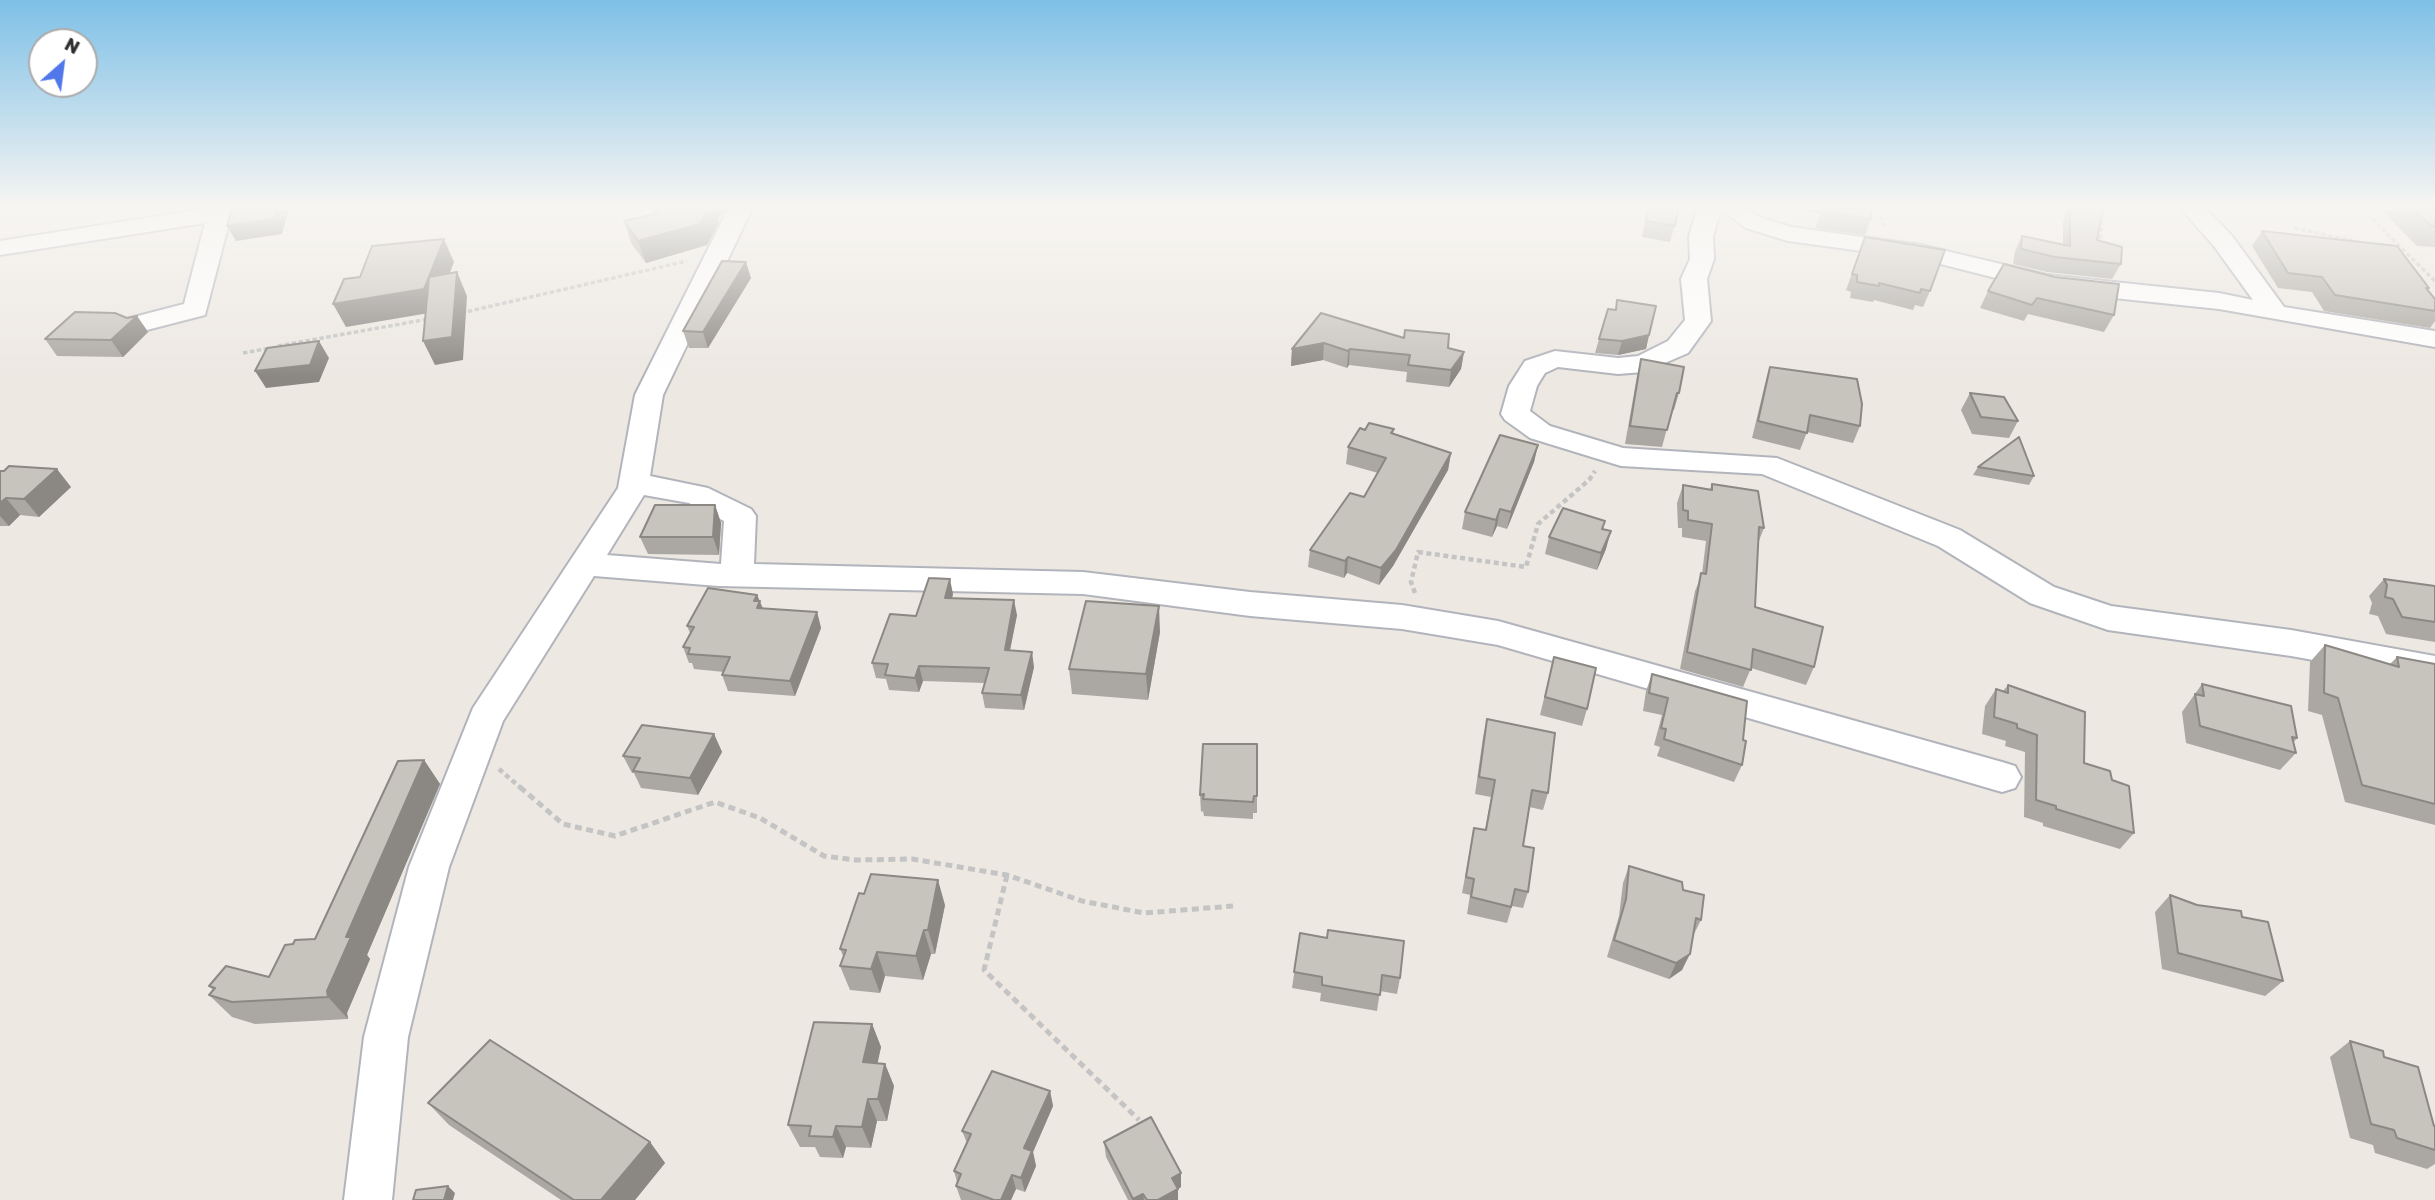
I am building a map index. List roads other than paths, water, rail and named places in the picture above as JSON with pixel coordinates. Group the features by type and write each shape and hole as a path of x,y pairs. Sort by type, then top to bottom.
{"street":[{"path":"139,324 196,309 207,265"},
{"path":"368,1200 386,1037 429,867 486,718 586,564 634,483 649,394 713,265"},
{"path":"1700,265 1694,279 1698,321 1678,347 1644,364 1611,366 1555,359 1535,368 1523,386 1515,414 1540,432 1606,453 1766,465 1949,538 2042,595 2108,618 2291,643 2435,669"},
{"path":"1972,265 2034,281 2219,301 2435,339"},
{"path":"2241,265 2276,313"},
{"path":"634,483 697,495 740,516 737,575"},
{"path":"586,564 737,575 977,583 1083,583 1424,621 1511,636 2002,777"}]}
